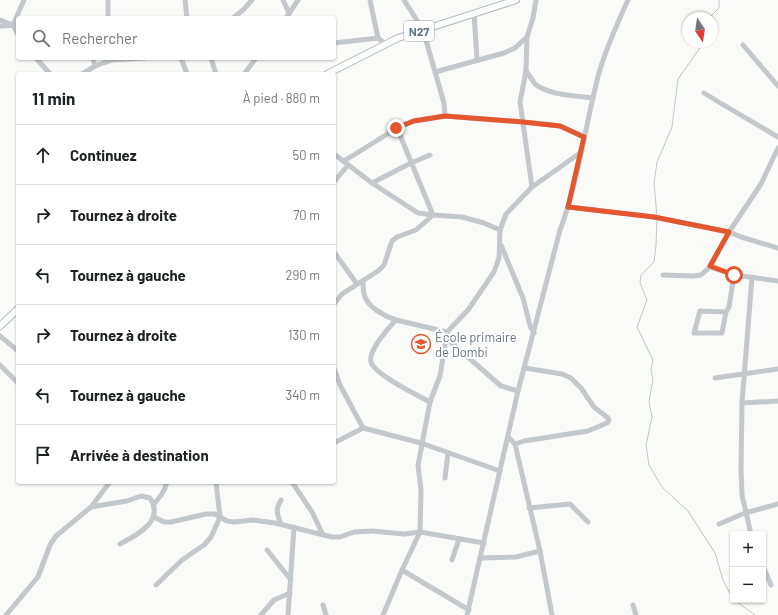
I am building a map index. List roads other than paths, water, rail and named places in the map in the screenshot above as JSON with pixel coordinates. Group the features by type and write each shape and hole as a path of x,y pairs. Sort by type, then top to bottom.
{"main road":[{"name":"N27","path":"331,72 385,44 516,0"},
{"path":"0,326 16,311"}],"street":[{"path":"19,16 24,0"},
{"path":"108,0 108,16"},
{"path":"185,0 187,16"},
{"path":"236,16 252,0"},
{"path":"283,0 287,16"},
{"path":"287,16 298,0"},
{"path":"370,0 378,38 385,44"},
{"path":"404,0 423,30 444,103 445,116"},
{"path":"532,187 520,102 526,71 527,37 533,18 536,0"},
{"path":"402,570 468,613 518,391 558,236 568,207 599,72 615,29 628,0"},
{"path":"474,13 477,60"},
{"path":"0,20 16,25"},
{"path":"0,26 16,25"},
{"path":"435,72 515,48 527,37"},
{"path":"336,43 378,38"},
{"path":"743,45 778,86"},
{"path":"38,60 48,72"},
{"path":"94,60 95,66"},
{"path":"85,72 95,66 112,60"},
{"path":"182,60 186,72"},
{"path":"212,60 215,72"},
{"path":"246,72 254,60"},
{"path":"526,71 535,84 542,88 558,93 593,98"},
{"path":"704,93 738,114 746,116 778,137"},
{"path":"336,179 346,163 396,128 414,121 445,116 523,122 560,126 584,137"},
{"path":"396,128 433,216"},
{"path":"663,274 693,276 701,275 710,266 729,232 761,184 778,148"},
{"path":"383,615 420,532 421,490 418,465 421,443 430,402 440,376 447,335 468,310 494,272 499,258 500,230 506,214 532,187 580,153"},
{"path":"372,183 430,155"},
{"path":"336,156 372,183 418,213 433,216 462,217 484,223 500,230"},
{"path":"568,207 654,217 729,232 778,248"},
{"path":"336,302 342,294 378,271 384,265 392,241 397,237 416,230 433,216"},
{"path":"500,242 522,298 530,326 534,333"},
{"path":"336,255 357,284"},
{"path":"710,266 734,275 778,281"},
{"path":"726,312 700,311 694,333 722,333 726,312 729,307 734,275"},
{"path":"750,531 742,494 741,475 742,403 752,277"},
{"path":"363,280 364,296 368,302 383,315 447,335 501,386 518,391"},
{"path":"396,320 382,336 371,356 373,366 393,382 430,402"},
{"path":"0,336 16,349"},
{"path":"0,365 16,381"},
{"path":"515,444 524,441 588,430 608,423 609,420 594,407 581,388 571,378 562,374 525,368"},
{"path":"715,378 778,369"},
{"path":"336,374 340,385 363,428"},
{"path":"742,403 778,401"},
{"path":"336,442 363,428 421,443 500,471"},
{"path":"508,437 515,444 540,551 552,615"},
{"path":"445,478 448,453"},
{"path":"6,615 38,576 50,545 56,536 91,507 108,484"},
{"path":"154,504 161,496 166,484"},
{"path":"156,585 182,560 204,545 211,538 220,517 216,484"},
{"path":"293,484 312,512 323,535"},
{"path":"91,507 127,501 145,496 150,498 154,504 154,517 135,536 120,544"},
{"path":"281,500 277,506 277,512 281,524"},
{"path":"529,508 570,504 588,522"},
{"path":"719,524 746,513 778,504"},
{"path":"154,517 164,522 171,522 206,514 215,514 234,522 253,520 281,524 323,535 340,537 354,532 372,531 404,534 420,532 484,543"},
{"path":"288,615 294,527"},
{"path":"452,560 460,539"},
{"path":"267,550 291,580"},
{"path":"480,558 516,557 540,551"},
{"path":"763,567 771,585"},
{"path":"261,615 274,600 290,593"},
{"path":"633,605 636,615"},
{"path":"323,606 326,615"}],"waterway":[{"path":"715,12 719,8 719,0"},
{"path":"657,216 654,183 657,162 672,127 678,79 700,48"},
{"path":"657,219 654,262 641,275 640,283 647,300 637,327 653,360 651,370 653,379 649,402 652,417 646,445 649,465 662,487 688,511 715,553 723,580 730,593"},
{"path":"738,603 755,615"}],"place":[{"name":"École primaire de Dombi","path":"421,344"}]}
